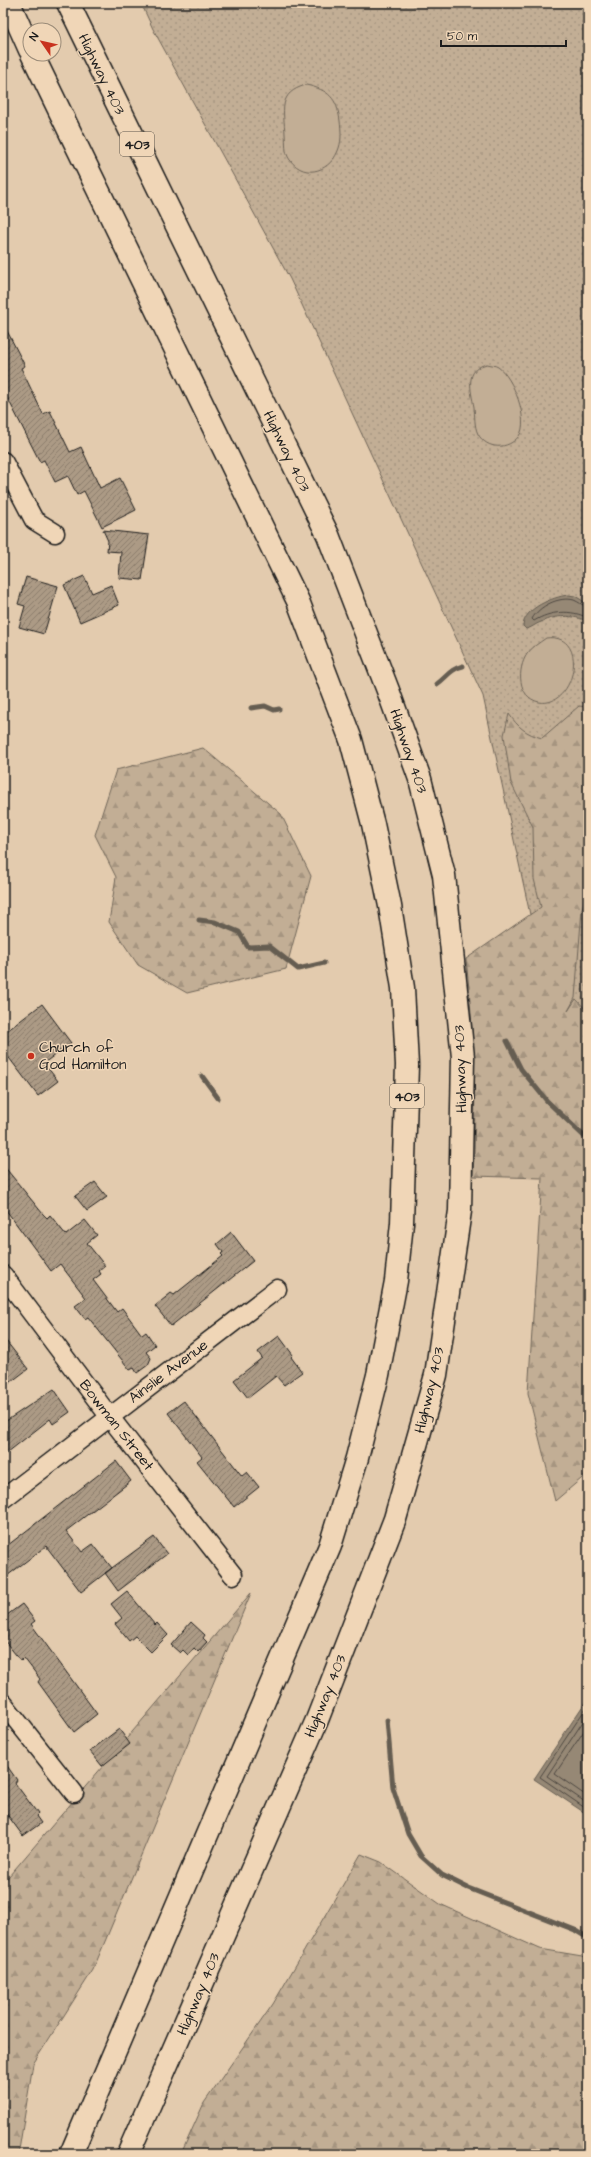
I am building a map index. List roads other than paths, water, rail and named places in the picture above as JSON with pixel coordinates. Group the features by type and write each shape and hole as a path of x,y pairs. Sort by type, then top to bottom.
{"highway":[{"path":"9,3 22,32"},
{"name":"Highway 403","path":"68,3 328,535 389,693 420,779 444,875 463,1057 460,1211 437,1368 395,1519 316,1720 128,2154"},
{"name":"403","path":"36,62 298,602 351,740 373,824 390,906 403,988 408,1065 402,1223 396,1281 378,1375 357,1458 330,1546 71,2154"}],"street":[{"path":"3,460 34,520 55,533"},
{"name":"Bowman Street","path":"3,1275 109,1416 233,1575"},
{"name":"Ainslie Avenue","path":"3,1498 277,1288"},
{"path":"3,1703 74,1793"}],"water":[{"path":"568,595 575,596 588,604 588,622 583,619 564,616 546,620 526,629 523,626 528,614 540,604"},
{"path":"588,1698 588,1815 534,1779"}],"waterway":[{"path":"437,684 452,671 463,666"},
{"path":"251,708 265,706 274,710 279,709"},
{"path":"199,920 215,922 239,932 248,947 269,946 298,969 324,963"},
{"path":"507,1041 521,1069 547,1101 588,1140"},
{"path":"202,1076 218,1098"},
{"path":"387,1720 393,1788 408,1834 421,1856 442,1875 468,1888 575,1930 588,1938"}],"place":[{"name":"Church of God Hamilton","path":"31,1056"}]}
